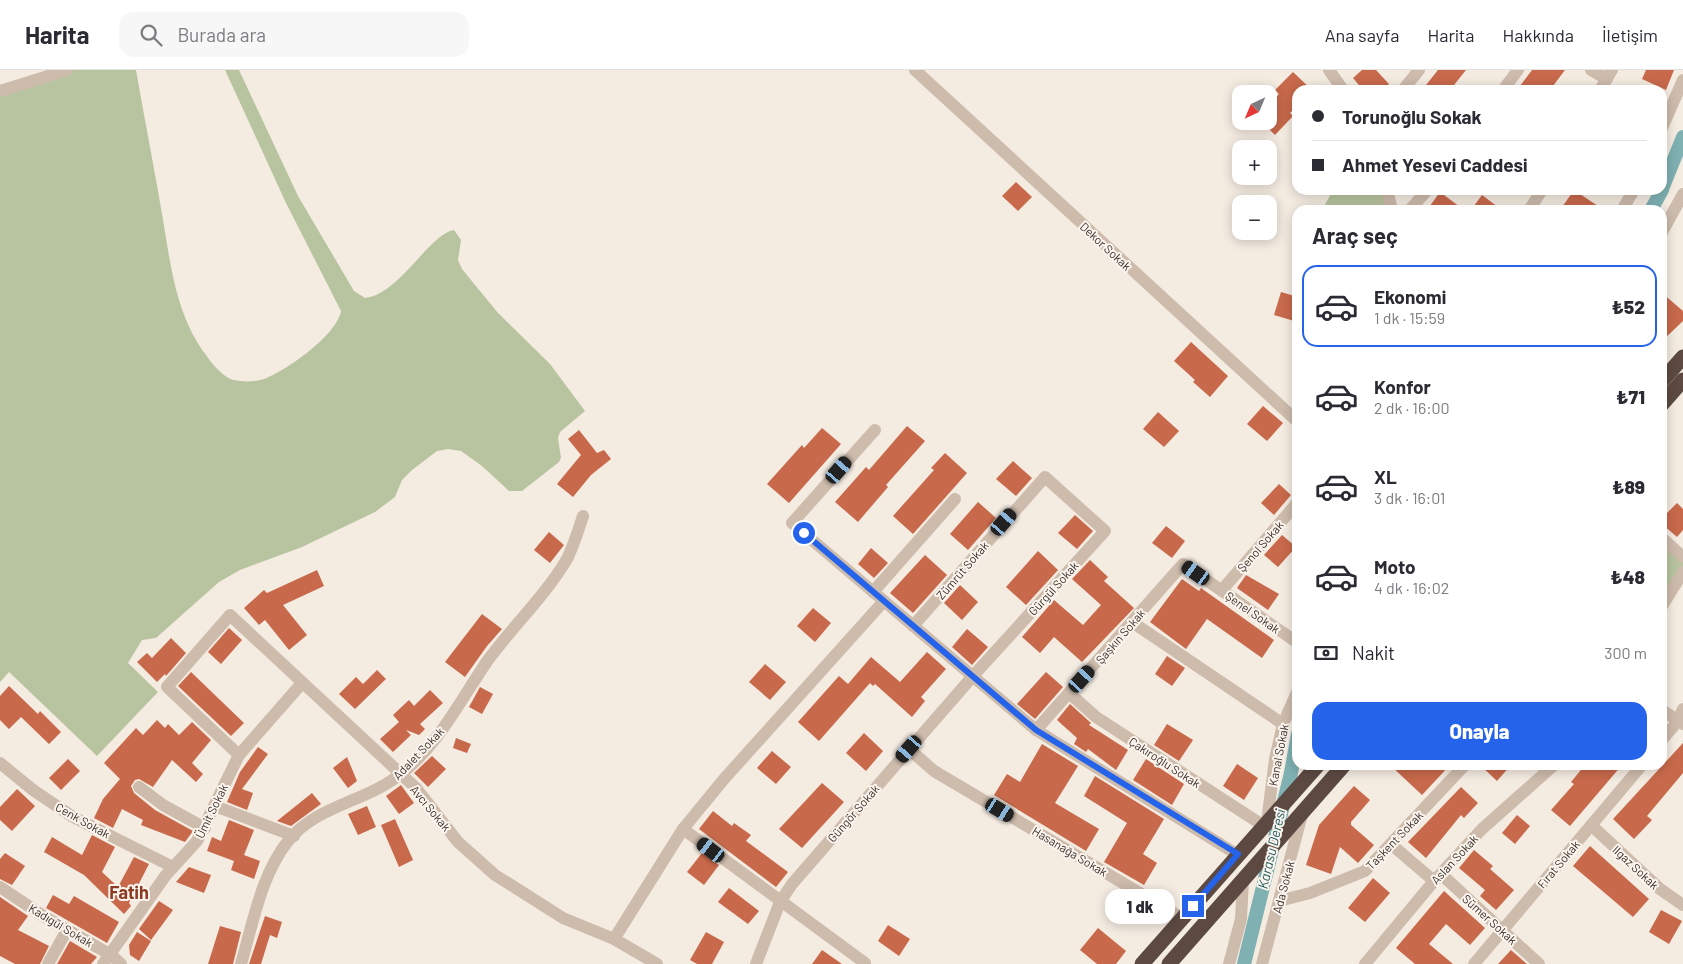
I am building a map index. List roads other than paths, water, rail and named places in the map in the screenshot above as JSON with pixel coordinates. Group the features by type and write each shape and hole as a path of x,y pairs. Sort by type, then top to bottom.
{"highway":[{"path":"1667,375 1683,357"},
{"path":"1667,398 1683,380"},
{"path":"1142,964 1313,770"},
{"path":"1169,964 1340,770"}],"street":[{"path":"0,91 67,70"},
{"name":"Dekor Sokak","path":"915,70 1292,416"},
{"path":"1329,70 1340,85"},
{"path":"1407,85 1419,70"},
{"path":"1507,85 1518,70"},
{"path":"1592,70 1606,80"},
{"path":"1667,117 1683,80"},
{"path":"1667,223 1683,194"},
{"path":"1414,205 1422,195"},
{"path":"875,430 792,523 1036,730 1238,854"},
{"name":"Zümrüt Sokak","path":"913,626 1045,476 1074,503"},
{"path":"874,592 955,499"},
{"name":"Gürgül Sokak","path":"973,676 1105,531 1074,503"},
{"name":"Şenol Sokak","path":"1222,590 1292,509"},
{"name":"Adalet Sokak","path":"241,964 270,872 280,854 294,836 330,810 374,791 400,775 432,742 458,709 489,660 552,581 574,544 583,516"},
{"path":"1667,543 1683,557"},
{"name":"Şenel Sokak","path":"1183,564 1292,639"},
{"name":"Şaşkın Sokak","path":"1036,730 1183,564"},
{"path":"1667,598 1683,572"},
{"path":"614,939 684,829 724,779 884,601"},
{"name":"Avcı Sokak","path":"239,755 167,687 230,614 400,775 435,810 458,842 495,875 563,918 614,939 657,964"},
{"path":"1132,622 1283,724"},
{"name":"Güngör Sokak","path":"756,964 780,902 792,884 973,676"},
{"name":"Ümit Sokak","path":"107,959 152,892 205,828 239,755 302,683"},
{"name":"Çakıroğlu Sokak","path":"1069,693 1096,717 1265,824"},
{"name":"Kanal Sokak","path":"1265,824 1275,759 1283,724 1292,704"},
{"path":"1667,736 1681,723 1683,709"},
{"path":"1667,715 1681,723"},
{"name":"Hasanağa Sokak","path":"909,749 934,771 1182,918"},
{"name":"Cenk Sokak","path":"0,762 33,790 73,817 173,867"},
{"name":"Taşkent Sokak","path":"1279,901 1310,893 1365,871 1392,845 1460,770"},
{"name":"Aslan Sokak","path":"1366,964 1437,878 1482,829 1548,770"},
{"name":"Fırat Sokak","path":"1474,964 1638,770"},
{"path":"139,787 163,805 205,828"},
{"path":"215,806 294,836"},
{"name":"Ada Sokak","path":"1262,964 1303,811"},
{"name":"Ilgaz Sokak","path":"1591,825 1660,889 1683,905"},
{"path":"684,829 780,902 865,963"},
{"name":"Sümer Sokak","path":"1392,845 1503,930 1539,964"},
{"path":"1229,964 1241,919 1243,880"},
{"name":"Kadıgül Sokak","path":"0,887 67,930 107,959 121,964"},
{"path":"48,964 67,930"}],"waterway":[{"name":"Karasu Deresi","path":"1667,177 1683,137"},
{"name":"Karasu Deresi","path":"1654,205 1659,195"},
{"name":"Karasu Deresi","path":"1244,964 1292,767"}],"district":[{"name":"Fatih","path":"129,892"}]}
